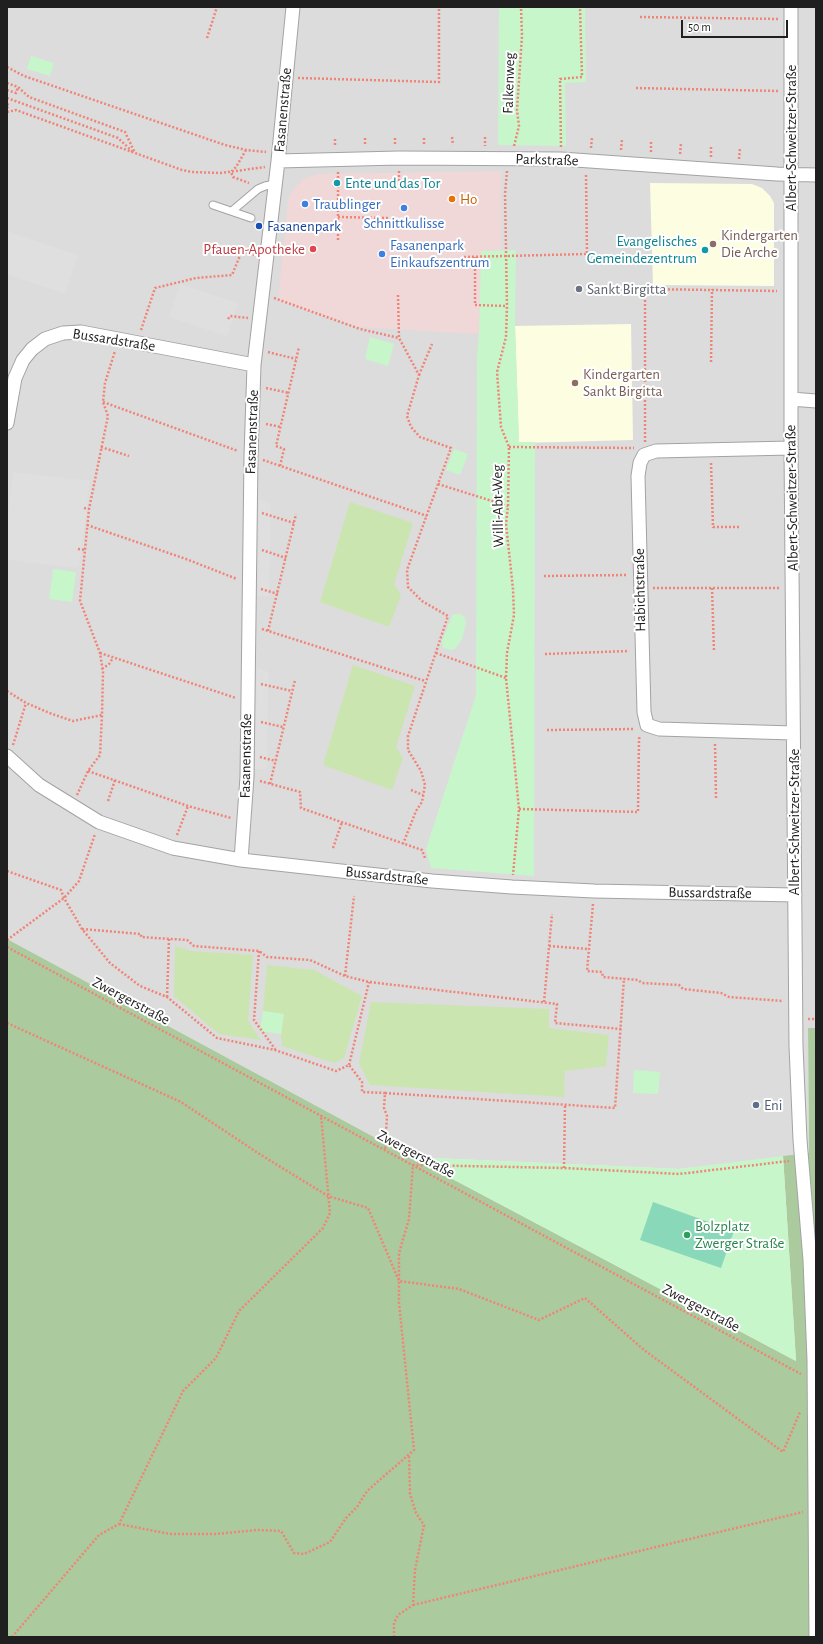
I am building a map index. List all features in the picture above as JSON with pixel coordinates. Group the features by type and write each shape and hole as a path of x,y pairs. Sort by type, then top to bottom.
{"street":[{"name":"Fasanenstraße","path":"241,860 245,822 247,777 250,509 254,365 278,161 293,7"},
{"name":"Albert-Schweitzer-Straße","path":"791,13 791,448 796,1046 802,1159 810,1260 814,1382 816,1637"},
{"name":"Parkstraße","path":"278,161 399,158 562,159 791,175 816,175"},
{"name":"Bussardstraße","path":"7,423 15,378 23,360 32,349 44,339 63,333 81,332 254,365"},
{"path":"791,399 816,401"},
{"path":"644,455 656,451 791,448"},
{"name":"Habichtstraße","path":"644,455 640,463 638,476 644,712 647,725"},
{"path":"647,725 659,730 793,733"},
{"name":"Bussardstraße","path":"7,756 39,785 100,822 173,848 241,860 432,881 512,887 594,891 795,895"}],"lane":[{"path":"232,211 258,189 275,184"},
{"path":"213,205 251,218"}],"path":[{"path":"206,38 217,7"},
{"path":"286,78 439,82 439,7"},
{"name":"Falkenweg","path":"509,159 516,142 519,126 517,110 522,36 521,7"},
{"path":"562,159 560,79 582,77 580,7"},
{"path":"640,17 791,13"},
{"path":"7,67 24,76 217,143 246,150 269,152 278,161 267,167 230,172 192,172 162,164 16,110 7,112"},
{"path":"7,83 18,87 28,97 126,132 135,153"},
{"path":"7,90 16,93 18,87"},
{"path":"636,88 778,91"},
{"path":"7,98 118,138 135,153"},
{"path":"7,104 9,105 7,108"},
{"path":"230,172 236,167 246,150"},
{"name":"Willi-Abt-Weg","path":"509,159 505,194 507,306 506,337 496,372 501,427 508,447 508,506 506,524 514,589 514,615 506,653 506,678 519,810 513,878"},
{"path":"464,257 587,254 586,161"},
{"path":"338,186 338,241"},
{"path":"338,217 390,218"},
{"path":"137,343 155,288 196,278 232,275 242,252 266,259"},
{"path":"475,257 475,305 507,306"},
{"path":"644,455 645,289 777,291"},
{"path":"711,362 712,289"},
{"path":"262,293 360,329 399,338"},
{"path":"398,295 399,338 419,375"},
{"path":"228,319 230,316 259,320"},
{"path":"81,787 88,771 100,756 102,669 100,653 80,601 89,509 108,416 103,402 105,383 119,339"},
{"path":"403,844 416,811 422,802 425,785 421,771 408,750 408,736 425,681 448,616 422,601 408,587 407,570 451,448 420,437 411,427 407,416 419,375 432,344"},
{"path":"280,466 284,449 276,446 299,347"},
{"path":"256,349 296,360"},
{"path":"254,385 289,393"},
{"path":"101,447 130,456"},
{"path":"508,447 632,447 644,455"},
{"path":"711,450 713,527 740,527"},
{"path":"438,484 508,506"},
{"path":"84,508 89,509"},
{"path":"250,509 294,523"},
{"path":"268,631 296,514"},
{"path":"87,525 186,559 249,583"},
{"path":"250,546 286,558"},
{"path":"78,549 85,550"},
{"path":"544,576 640,575"},
{"path":"640,588 779,588"},
{"path":"712,588 714,652"},
{"path":"249,624 425,681"},
{"path":"545,654 642,651"},
{"path":"100,653 248,702"},
{"path":"436,653 506,678"},
{"path":"102,669 109,664 113,658"},
{"path":"270,784 295,680"},
{"path":"248,681 292,691"},
{"path":"7,691 26,703 73,721 102,715"},
{"path":"15,739 26,703"},
{"path":"247,719 284,727"},
{"path":"547,730 634,730 647,725"},
{"path":"519,810 638,812 639,739 647,725"},
{"path":"714,731 716,800"},
{"path":"88,771 188,806 245,822"},
{"path":"247,777 300,792 301,808 422,850 425,858"},
{"path":"108,801 115,780"},
{"path":"411,790 423,795"},
{"path":"180,828 188,806"},
{"path":"7,940 64,898 79,881 100,822"},
{"path":"332,848 342,822"},
{"path":"7,870 61,890 82,929 110,963 140,986 167,997 217,1038 275,1050 336,1070 349,1065"},
{"path":"345,976 354,896"},
{"path":"593,902 587,971 602,972 603,977 624,978 638,980 642,983 679,986 683,989 721,992 729,997 774,1000"},
{"path":"544,1002 552,914"},
{"path":"82,929 141,934 141,937 187,940 194,946 259,951 267,957 310,960 345,976 369,982 557,1004 555,1023 621,1029"},
{"path":"167,997 169,939"},
{"path":"549,946 588,949"},
{"name":"Zwergerstraße","path":"7,947 814,1382"},
{"path":"259,951 254,1020 275,1050"},
{"path":"349,1065 362,1082 362,1092 616,1108 624,978"},
{"path":"349,1065 369,982"},
{"path":"7,1023 182,1102 261,1155 328,1196 368,1208 399,1281"},
{"path":"385,1093 384,1108 387,1116 385,1150"},
{"path":"564,1168 565,1105"},
{"path":"12,1637 99,1535 119,1524 183,1391 216,1358 239,1311 324,1228 330,1213 321,1115"},
{"path":"119,1524 170,1534 216,1534 257,1530 281,1531 294,1553 304,1554 330,1542 346,1518 357,1507 367,1491 414,1450 399,1303 399,1253 409,1219 413,1165 564,1168 678,1174 802,1159"},
{"path":"399,1281 459,1289 539,1320 585,1298 644,1350 784,1452 801,1411"},
{"path":"408,1455 410,1494 416,1513 424,1525 415,1570 413,1604"},
{"path":"394,1637 394,1623 398,1615 413,1604 815,1509"}],"shaded area":[{"path":"7,7 816,7 816,1028 808,1028 809,1154 679,1169 411,1157 7,939"},
{"name":"Fasanenpark Einkaufszentrum","path":"501,171 501,251 481,252 479,334 359,327 278,301 288,199 303,179 317,174"},
{"name":"Kindergarten Die Arche","path":"650,183 752,184 762,188 770,196 774,203 774,286 653,285"},
{"path":"7,231 78,255 65,294 7,274"},
{"path":"180,284 238,303 227,336 169,317"},
{"name":"Kindergarten Sankt Birgitta","path":"631,324 633,440 519,443 515,326"},
{"path":"13,472 90,481 79,568 7,560 7,523"},
{"path":"259,499 271,504 269,596 258,596"},
{"path":"257,667 268,672 267,769 255,769"}],"green space":[{"path":"499,7 585,7 586,82 565,83 566,146 498,145"},
{"path":"31,56 54,63 50,76 27,69"},
{"path":"516,250 515,326 519,442 535,442 534,876 431,868 426,849 476,695 477,357 481,251"},
{"path":"370,337 394,344 388,366 365,359"},
{"path":"454,449 468,454 460,475 446,470"},
{"path":"350,502 413,523 394,584 401,595 389,627 320,602"},
{"path":"53,569 76,572 72,602 49,599"},
{"path":"453,614 460,614 465,617 466,624 462,639 455,649 451,650 443,648 442,641"},
{"path":"353,665 415,686 396,747 403,758 392,790 323,765"},
{"path":"7,939 411,1157 796,1361 783,1156 809,1153 808,1028 816,1028 816,1637 7,1637"},
{"path":"175,946 191,951 253,955 248,1021 261,1040 219,1034 174,996"},
{"path":"267,965 314,970 362,996 344,1058 334,1063 282,1046 281,1034 284,1014 263,1011"},
{"path":"371,1002 549,1009 549,1028 609,1035 606,1066 565,1071 564,1097 370,1085 359,1063"},
{"path":"263,1011 284,1014 281,1034 260,1031"},
{"path":"634,1070 660,1072 658,1094 633,1093"},
{"path":"783,1156 796,1361 411,1157 679,1169"},
{"name":"Bolzplatz Zwerger Straße","path":"653,1202 734,1231 721,1268 640,1240"}],"place":[{"name":"Ente und das Tor","path":"337,183"},
{"name":"Ho","path":"452,199"},
{"name":"Traublinger","path":"305,204"},
{"name":"Schnittkulisse","path":"404,208"},
{"name":"Fasanenpark","path":"259,226"},
{"name":"Kindergarten Die Arche","path":"713,244"},
{"name":"Pfauen-Apotheke","path":"313,249"},
{"name":"Evangelisches Gemeindezentrum","path":"705,250"},
{"name":"Fasanenpark Einkaufszentrum","path":"382,254"},
{"name":"Sankt Birgitta","path":"579,289"},
{"name":"Kindergarten Sankt Birgitta","path":"575,383"},
{"name":"Eni","path":"756,1105"},
{"name":"Bolzplatz Zwerger Straße","path":"687,1235"}]}
